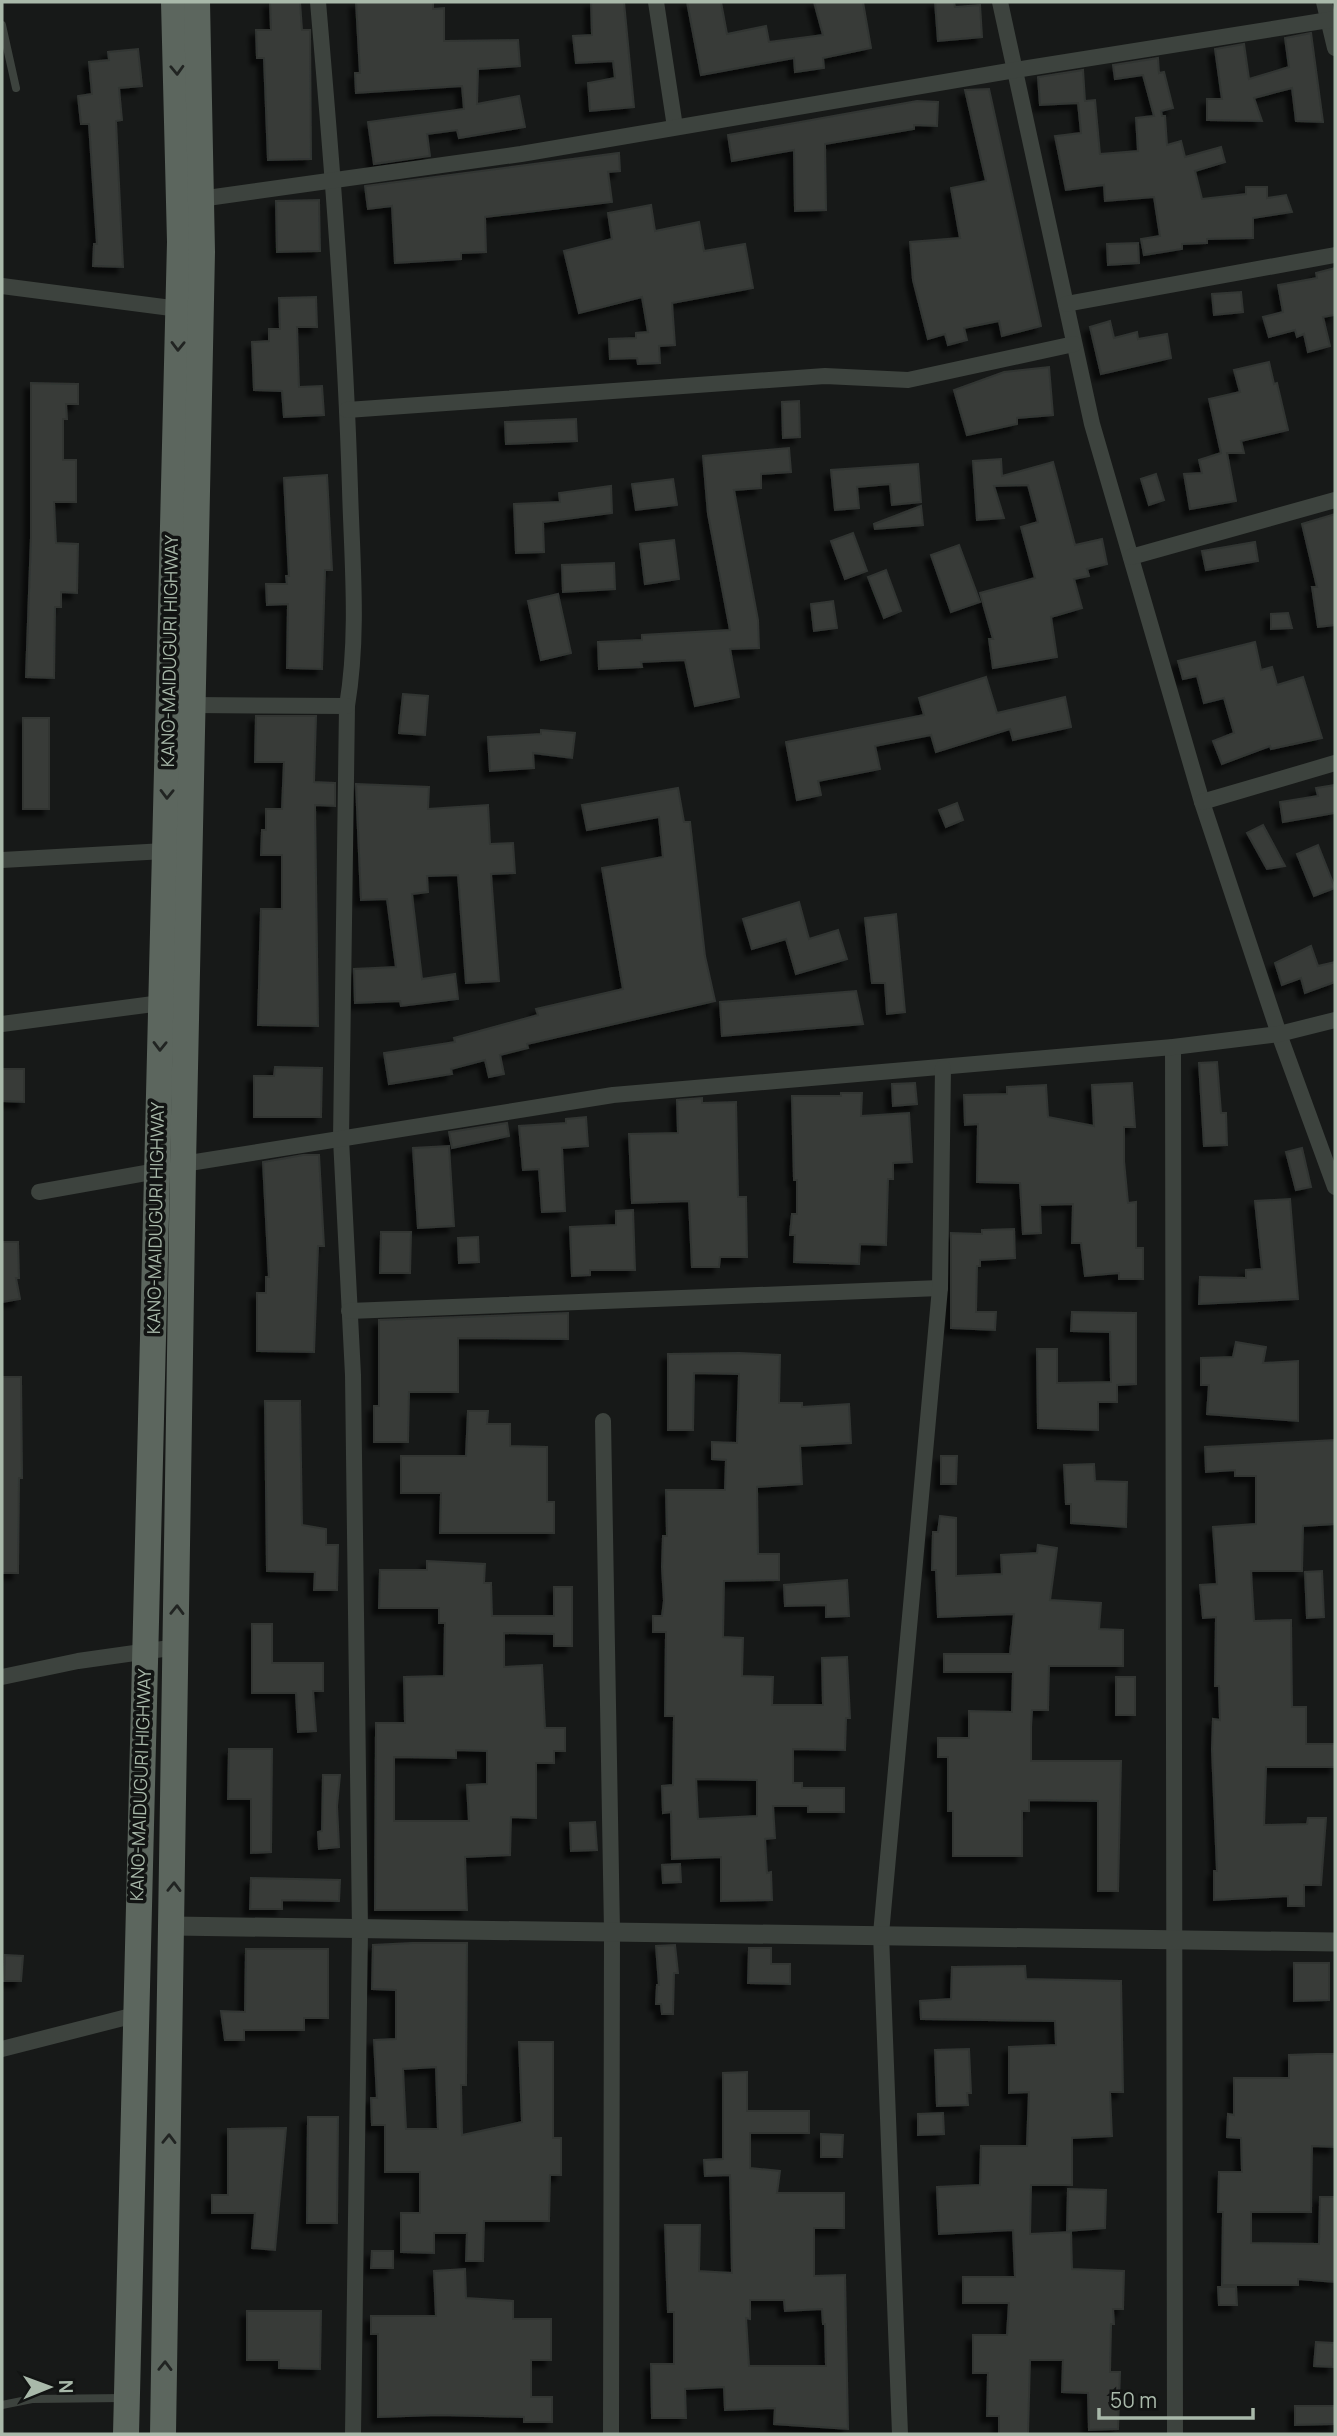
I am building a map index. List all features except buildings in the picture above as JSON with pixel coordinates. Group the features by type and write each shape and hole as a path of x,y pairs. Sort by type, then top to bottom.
{"highway":[{"name":"KANO-MAIDUGURI HIGHWAY","path":"126,2434 179,309 191,200 174,2"},
{"name":"KANO-MAIDUGURI HIGHWAY","path":"163,2434 193,705 191,200 197,2"}],"street":[{"path":"318,2 334,181 347,411 354,639 347,706 341,1139 349,1311 360,1931 353,2434"},
{"path":"656,2 675,127"},
{"path":"1000,2 1092,424 1202,802 1279,1034 1335,1187"},
{"path":"1324,2 1331,20 1335,48"},
{"path":"191,200 334,181 1331,20"},
{"path":"1066,304 1335,255"},
{"path":"2,286 179,309"},
{"path":"347,411 825,376 908,380 1074,344"},
{"path":"1131,557 1335,500"},
{"path":"193,705 347,706"},
{"path":"1202,802 1335,763"},
{"path":"2,860 165,851"},
{"path":"2,1024 161,1003"},
{"path":"183,1164 612,1095 943,1069 1173,1047 1279,1034 1335,1020"},
{"path":"1173,1047 1175,2434"},
{"path":"900,2434 881,1934 940,1288 943,1069"},
{"path":"39,1192 157,1171"},
{"path":"349,1311 940,1288"},
{"path":"603,1421 612,1931 611,2434"},
{"path":"2,1677 177,1647"},
{"path":"173,1926 360,1931 881,1934 1335,1942"},
{"path":"2,2049 135,2015"}],"lane":[{"path":"2,25 16,88"},
{"path":"2,2405 32,2399 127,2398"}]}
